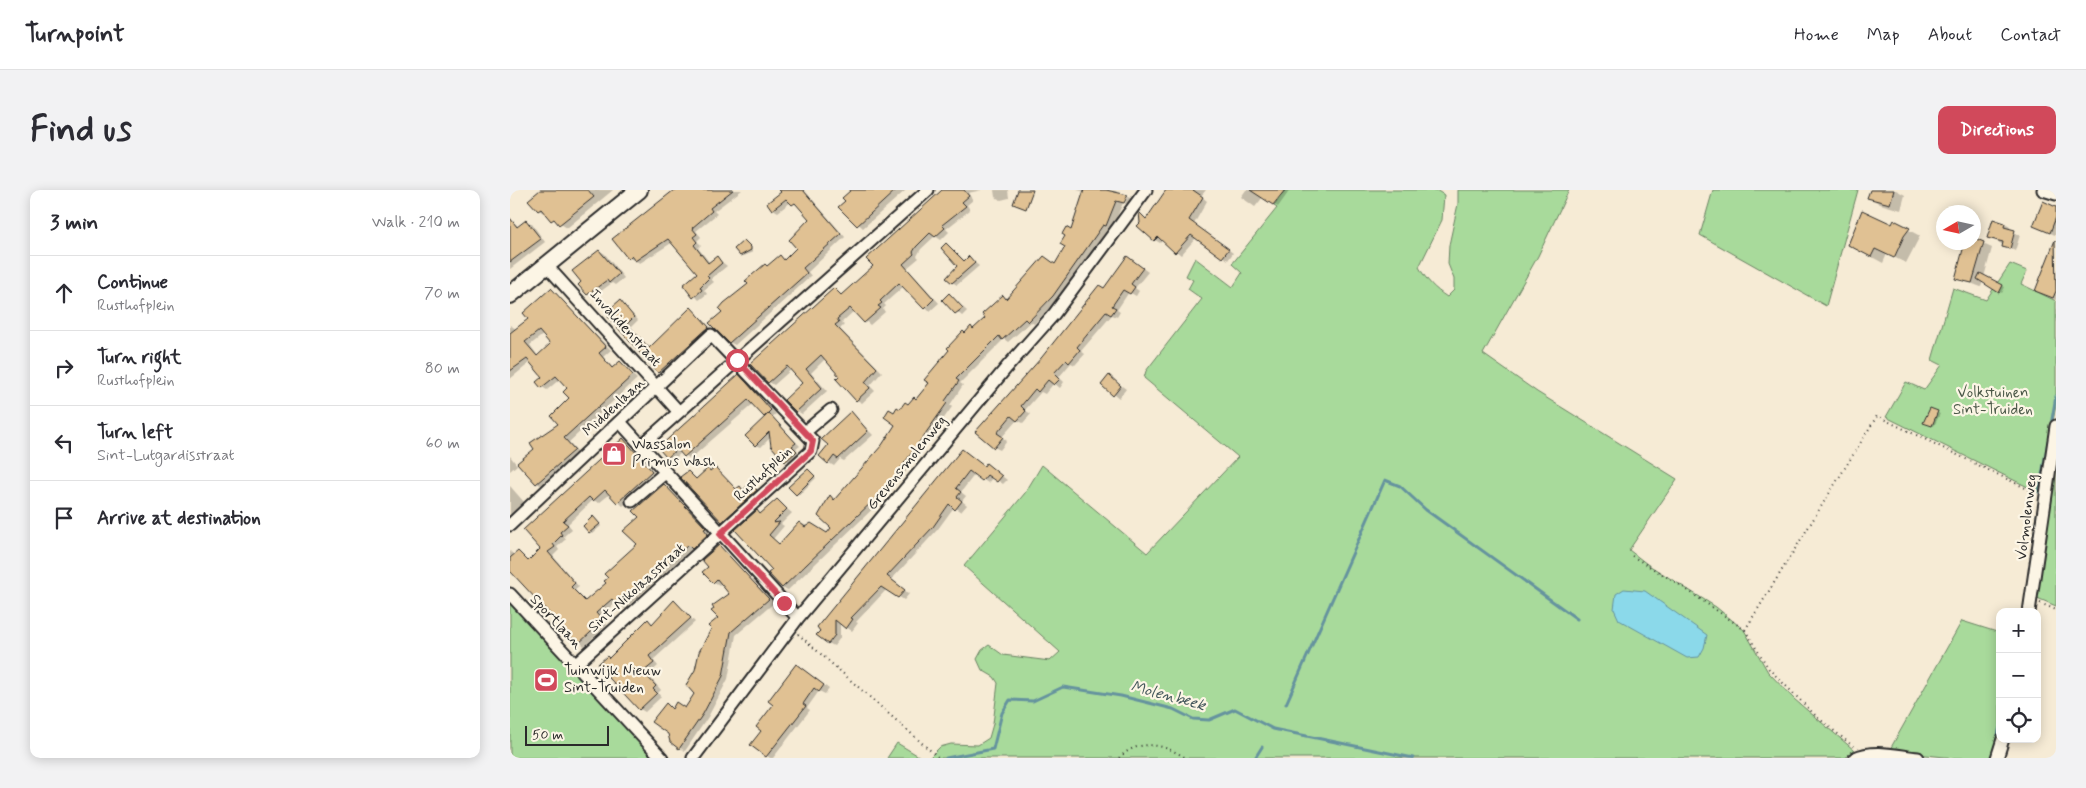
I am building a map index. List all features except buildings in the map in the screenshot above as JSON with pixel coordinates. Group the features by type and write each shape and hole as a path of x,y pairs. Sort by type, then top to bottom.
{"street":[{"path":"510,295 639,190"},
{"path":"641,446 928,190"},
{"path":"2042,190 2056,194"},
{"name":"Grevensmolenweg","path":"693,758 795,623 978,400 1054,314 1144,191"},
{"name":"Invalidenstraat","path":"547,266 680,412"},
{"name":"Middenlaan","path":"510,525 711,335 737,360"},
{"name":"Rusthofplein","path":"720,534 811,451 813,441 737,360"},
{"name":"Rusthofplein","path":"805,432 831,410"},
{"path":"620,422 720,534 795,623"},
{"name":"Volmolenweg","path":"2030,608 2044,496 2056,426"},
{"path":"632,501 665,473"},
{"name":"Sint-Nikolaasstraat","path":"575,664 720,534"},
{"name":"Sportlaan","path":"510,594 662,758"},
{"path":"1997,758 2002,743"},
{"path":"1859,756 1877,753 1918,758"}],"path":[{"path":"1745,630 1877,416 2044,496"},
{"path":"1632,556 1680,585 1745,630 1769,669 1859,756"},
{"path":"2037,602 2056,610"},
{"path":"795,623 939,758"},
{"path":"1119,758 1126,751 1150,743 1166,748 1186,758"}],"green space":[{"path":"1285,190 1436,190 1444,195 1442,220 1419,267 1431,284 1447,297 1454,290 1454,279 1448,264 1449,245 1458,204 1458,190 1569,190 1538,256 1483,354 1537,392 1677,479 1629,550 1647,564 1716,607 1744,630 1768,672 1794,699 1854,750 1845,758 929,758 940,747 951,744 978,745 989,738 993,724 998,683 994,677 982,670 977,659 982,650 989,645 1003,655 1050,661 1060,652 964,566 1025,493 1042,465 1147,553 1238,457 1144,378 1146,371 1202,299 1188,289 1193,280 1186,276 1195,258 1233,287 1242,273 1232,264 1277,208 1274,206"},
{"path":"1713,190 1858,190 1826,306 1700,235"},
{"name":"Volkstuinen Sint-Truiden","path":"2010,264 2027,271 2021,284 2056,301 2056,405 2040,493 1886,417 1906,382 1924,390 1942,365 1932,360 1953,288 1986,300"},
{"path":"2056,450 2056,606 2035,597"},
{"name":"Tuinwijk Nieuw Sint-Truiden","path":"510,602 654,758 510,758"},
{"path":"1962,621 1996,632 1996,740 1989,758 1954,758 1889,751"},
{"path":"897,743 922,758 887,758"}],"water":[{"path":"1624,589 1645,591 1707,635 1704,648 1699,657 1687,658 1619,620 1614,609 1616,594"}],"waterway":[{"path":"2051,425 2056,396"},
{"path":"2039,492 2048,441"},
{"path":"1286,704 1385,480 1400,486 1426,510 1577,619"},
{"path":"2034,540 2037,515"},
{"name":"Molenbeek","path":"946,758 993,749 1002,713 1010,700 1033,701 1063,687 1121,696 1173,709 1193,719 1209,720 1235,709 1273,729 1413,758"},
{"path":"1255,758 1262,747"}],"place":[{"name":"Wassalon Primus Wash","path":"614,454"},
{"name":"Tuinwijk Nieuw Sint-Truiden","path":"546,680"}],"route":[{"path":"737,360 813,441 811,451 720,534 784,603"}]}
